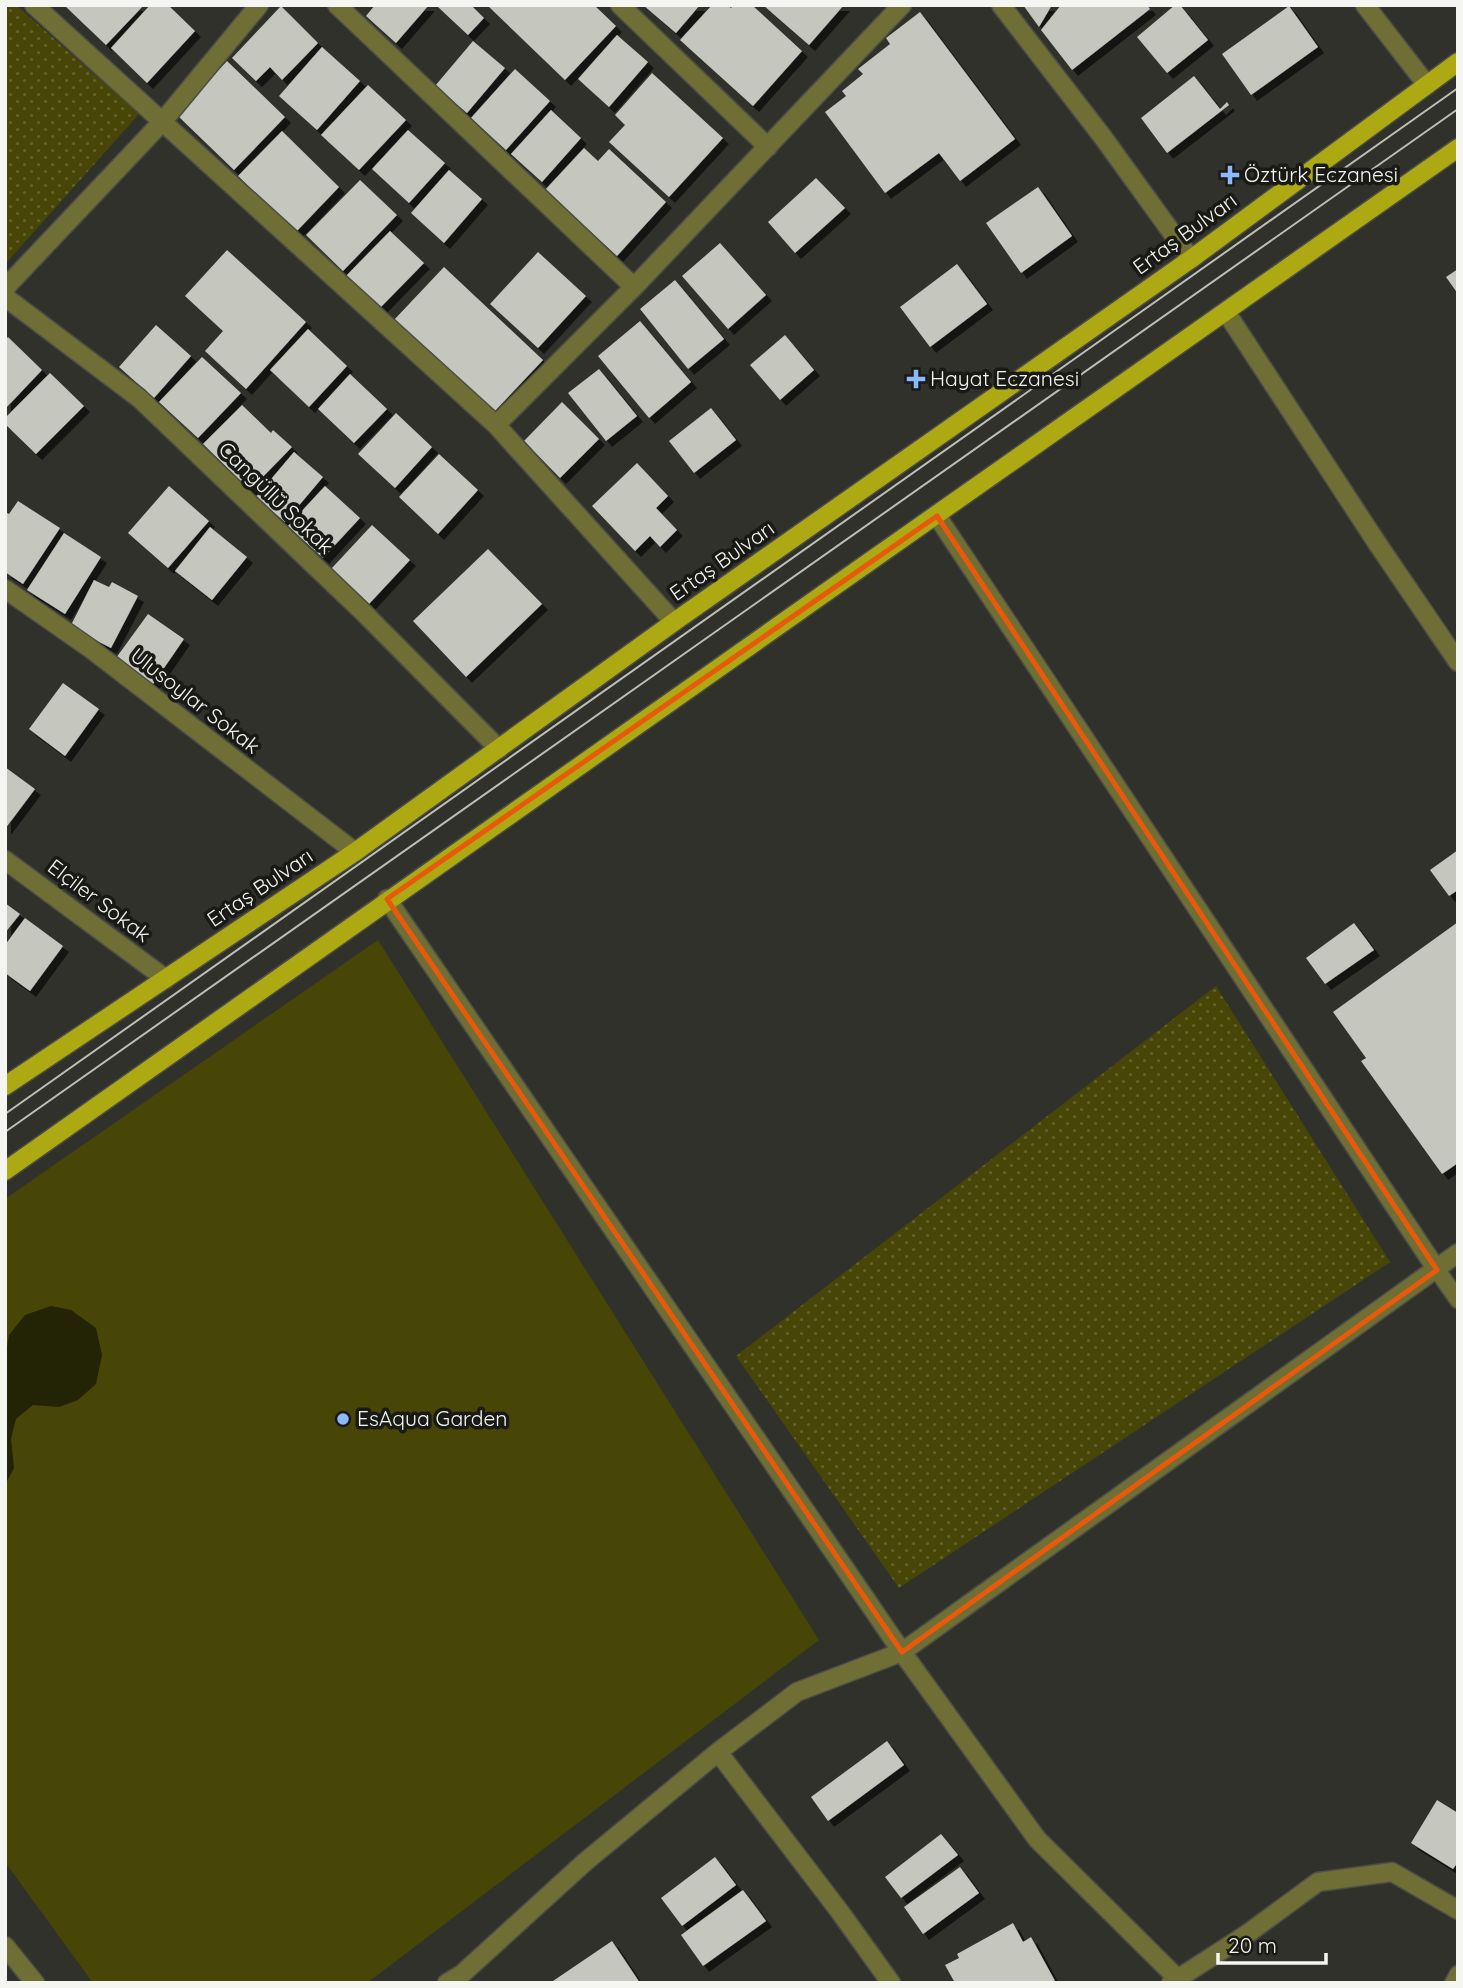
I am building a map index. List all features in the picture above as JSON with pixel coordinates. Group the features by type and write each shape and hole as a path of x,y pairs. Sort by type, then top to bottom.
{"main road":[{"name":"Ertaş Bulvarı","path":"5,1086 355,852 674,622 1191,259 1458,62"},
{"path":"5,1171 387,899 937,516 1458,148"}],"street":[{"path":"34,5 496,425 674,622"},
{"path":"5,288 163,121 259,5"},
{"path":"337,5 634,287"},
{"path":"620,5 768,147"},
{"path":"496,425 634,287 902,5"},
{"path":"1001,5 1102,136 1191,259"},
{"path":"1365,5 1427,85"},
{"name":"Cangüllü Sokak","path":"5,298 139,398 364,613 499,749"},
{"path":"1226,312 1458,662"},
{"path":"937,516 1437,1270"},
{"name":"Ulusoylar Sokak","path":"5,589 91,649 355,852"},
{"name":"Elçiler Sokak","path":"5,860 166,979"},
{"path":"387,899 902,1652 1037,1839 1177,1981 1318,1882 1392,1872 1458,1910"},
{"path":"459,1980 585,1862 718,1752 797,1692 902,1652 1458,1254"},
{"path":"718,1752 841,1912 891,1983"},
{"path":"5,1946 35,1983"}],"lane":[{"path":"1437,1270 1458,1300"},
{"path":"1453,1983 1458,1974"}],"highlighted area":[{"path":"937,516 1437,1270 902,1652 387,899"}],"shaded area":[{"path":"5,5 16,5 139,114 7,262 5,260"},
{"name":"EsAqua Garden","path":"378,940 819,1640 367,1983 93,1983 5,1862 5,1199"},
{"path":"1216,986 1390,1262 899,1588 736,1356"},
{"path":"51,1306 71,1310 96,1328 102,1355 96,1384 78,1400 59,1407 33,1405 16,1419 11,1439 14,1468 5,1485 5,1359 9,1335 25,1315"}],"building":[{"path":"64,5 144,5 106,45"},
{"path":"150,5 168,5 195,31 147,83 111,48"},
{"path":"375,5 429,5 396,43 366,16"},
{"path":"471,5 484,18 468,35 438,7"},
{"path":"487,5 594,5 616,26 565,80"},
{"path":"643,5 700,5 676,33"},
{"path":"712,5 728,5 731,8 733,5 752,5 802,51 753,106 680,40"},
{"path":"763,5 844,5 809,45"},
{"path":"1023,5 1052,5 1039,27"},
{"path":"1061,5 1147,5 1150,9 1072,70 1041,30"},
{"path":"1175,5 1180,5 1208,40 1167,73 1137,37"},
{"path":"281,6 318,43 282,80 270,67 256,81 232,58"},
{"path":"1289,6 1318,47 1251,95 1222,54"},
{"path":"920,12 1015,139 960,181 939,153 885,193 825,112 846,96 842,91 863,74 858,69 890,44 886,38"},
{"path":"617,35 648,62 609,107 578,79"},
{"path":"473,41 505,68 467,113 435,86"},
{"path":"322,47 360,81 317,130 279,96"},
{"path":"227,61 285,117 234,170 177,115"},
{"path":"515,69 550,101 506,150 471,118"},
{"path":"652,73 723,138 669,197 609,142 625,125 615,115"},
{"path":"1194,76 1220,109 1227,102 1229,105 1167,153 1141,118"},
{"path":"368,85 406,120 359,170 321,135"},
{"path":"551,110 581,138 542,182 511,154"},
{"path":"408,130 445,163 409,203 372,169"},
{"path":"282,131 339,187 296,232 238,176"},
{"path":"584,148 598,161 609,149 666,202 617,256 545,190"},
{"path":"449,170 482,199 444,243 411,213"},
{"path":"816,178 845,208 795,253 768,222"},
{"path":"360,180 397,215 343,271 306,235"},
{"path":"1038,187 1072,236 1021,273 986,223"},
{"path":"390,231 424,263 380,308 346,276"},
{"path":"720,243 766,295 728,329 682,276"},
{"path":"227,250 306,322 246,389 205,351 223,331 185,296"},
{"path":"538,252 586,296 538,348 490,304"},
{"path":"957,264 987,304 930,347 900,307"},
{"path":"444,267 543,360 492,414 393,321"},
{"path":"1458,269 1458,294 1446,277"},
{"path":"675,280 724,339 688,369 640,309"},
{"path":"640,321 691,382 649,418 598,356"},
{"path":"156,325 191,356 154,398 119,367"},
{"path":"308,329 347,366 309,407 270,370"},
{"path":"785,335 814,370 780,400 750,365"},
{"path":"8,337 42,370 5,409 5,340"},
{"path":"202,357 241,393 198,438 159,402"},
{"path":"599,369 637,416 606,441 568,393"},
{"path":"50,373 84,406 36,454 5,424 5,418"},
{"path":"350,374 387,409 354,443 318,409"},
{"path":"562,402 599,439 560,478 524,441"},
{"path":"242,405 271,433 273,430 292,447 250,490 203,444"},
{"path":"711,408 736,440 694,473 669,441"},
{"path":"396,413 432,447 395,488 358,454"},
{"path":"294,452 323,477 285,522 256,497"},
{"path":"439,454 478,490 438,534 399,497"},
{"path":"637,463 668,496 656,508 677,530 660,547 650,536 635,551 592,506"},
{"path":"169,486 209,521 168,568 128,533"},
{"path":"325,486 360,518 323,558 288,526"},
{"path":"18,501 60,528 23,584 5,572 5,512 9,514"},
{"path":"372,525 410,560 369,604 331,569"},
{"path":"210,527 247,557 212,600 175,571"},
{"path":"64,533 101,557 65,614 27,590"},
{"path":"488,549 542,604 466,677 413,621"},
{"path":"94,580 109,587 112,582 138,596 111,648 70,627"},
{"path":"148,614 184,639 153,684 116,658"},
{"path":"63,683 99,709 65,756 29,729"},
{"path":"5,767 35,789 5,829"},
{"path":"1458,850 1458,890 1449,896 1430,870"},
{"path":"5,903 20,914 5,933"},
{"path":"25,918 63,946 30,991 5,973 5,945"},
{"path":"1458,922 1458,1163 1442,1174 1361,1061 1366,1058 1333,1012"},
{"path":"1354,923 1374,950 1325,984 1306,958"},
{"path":"887,1741 904,1765 828,1821 811,1797"},
{"path":"1437,1800 1458,1813 1458,1862 1453,1869 1411,1843"},
{"path":"941,1834 958,1855 901,1898 885,1877"},
{"path":"715,1857 736,1885 682,1926 661,1898"},
{"path":"960,1867 979,1893 923,1934 904,1907"},
{"path":"743,1890 766,1921 703,1966 681,1935"},
{"path":"1013,1923 1023,1942 1031,1937 1055,1981 955,1983 945,1965 959,1958 957,1954"},
{"path":"612,1941 640,1983 550,1983"}],"tram line":[{"path":"5,1114 1458,88"},
{"path":"5,1132 1458,109"}],"place":[{"name":"Öztürk Eczanesi","path":"1230,175"},
{"name":"Hayat Eczanesi","path":"916,379"},
{"name":"EsAqua Garden","path":"343,1419"}]}
